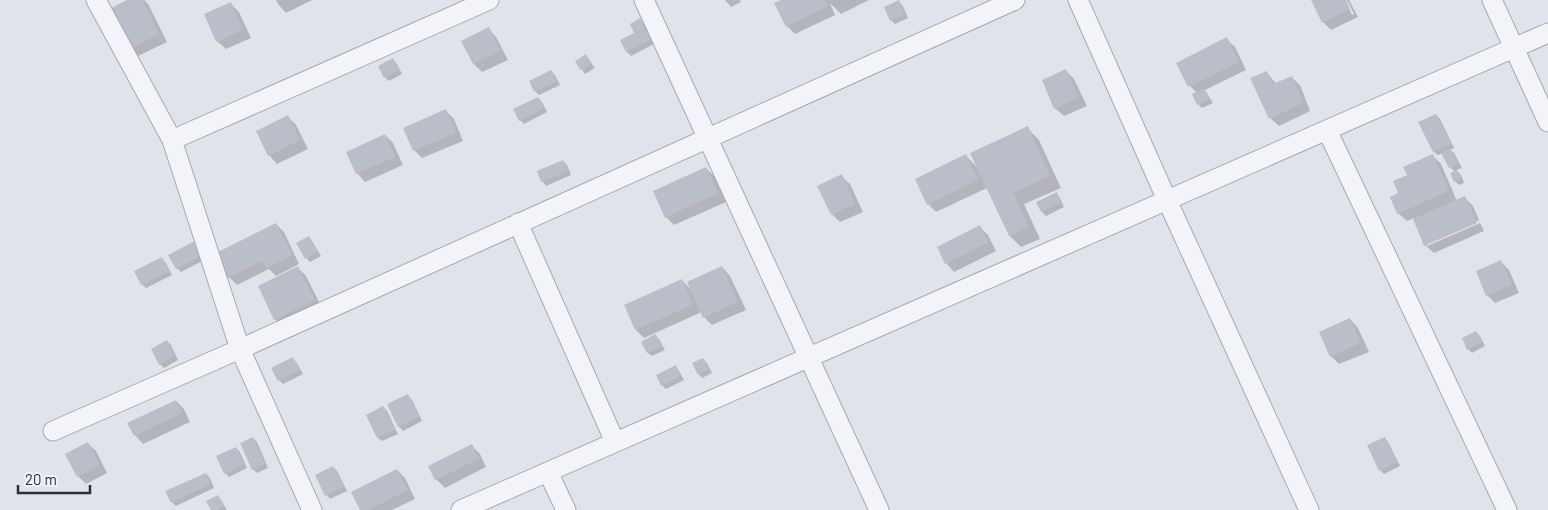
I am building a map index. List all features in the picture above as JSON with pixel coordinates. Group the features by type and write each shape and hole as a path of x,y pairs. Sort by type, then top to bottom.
{"street":[{"path":"96,0 172,140 240,349 312,510"},
{"path":"172,140 489,0"},
{"path":"644,0 879,510"},
{"path":"53,431 240,349 1015,0"},
{"path":"1078,0 1309,510"},
{"path":"1492,0 1548,122"},
{"path":"461,510 1548,33"},
{"path":"1327,130 1507,510"},
{"path":"518,223 615,442"},
{"path":"548,472 566,510"}],"building":[{"path":"127,0 143,0 159,34 129,49 109,9"},
{"path":"781,0 825,0 828,6 786,27 774,3"},
{"path":"899,0 905,14 890,21 884,7"},
{"path":"1311,0 1346,0 1350,9 1322,23"},
{"path":"231,2 243,30 216,42 204,14"},
{"path":"640,18 651,39 626,52 620,40 634,33 630,24"},
{"path":"489,27 501,51 473,64 461,41"},
{"path":"1227,37 1239,62 1188,87 1176,63"},
{"path":"586,54 592,64 580,70 575,61"},
{"path":"393,58 399,70 384,78 378,66"},
{"path":"1066,69 1079,98 1054,109 1042,80"},
{"path":"551,70 557,81 534,92 529,81"},
{"path":"1267,71 1273,84 1292,76 1303,103 1269,119 1250,78"},
{"path":"1204,88 1210,99 1197,105 1192,94"},
{"path":"538,97 544,108 519,121 513,109"},
{"path":"446,109 456,133 413,151 403,128"},
{"path":"1436,114 1451,144 1433,152 1418,122"},
{"path":"288,115 300,140 268,156 256,131"},
{"path":"1028,126 1050,176 1013,193 1029,227 1009,236 970,153"},
{"path":"385,134 395,157 356,174 346,152"},
{"path":"1450,148 1458,163 1449,168 1441,153"},
{"path":"966,154 978,180 927,205 915,179"},
{"path":"1433,154 1449,191 1397,214 1390,197 1398,193 1393,181 1407,175 1403,167"},
{"path":"563,160 568,171 541,182 537,171"},
{"path":"706,167 718,193 665,218 653,191"},
{"path":"1457,170 1461,179 1454,182 1450,173"},
{"path":"842,174 855,204 831,215 817,186"},
{"path":"1057,192 1061,203 1041,212 1036,202"},
{"path":"1465,196 1477,223 1424,246 1413,219"},
{"path":"276,223 292,255 267,268 262,261 228,278 216,253"},
{"path":"980,225 988,243 945,264 937,247"},
{"path":"309,236 318,252 305,259 296,243"},
{"path":"195,241 203,255 176,269 168,255"},
{"path":"162,257 169,271 141,285 134,271"},
{"path":"1501,260 1512,285 1486,296 1476,271"},
{"path":"298,266 315,300 274,320 258,286"},
{"path":"722,266 738,302 703,318 687,282"},
{"path":"682,279 693,305 635,330 624,305"},
{"path":"1350,318 1361,343 1330,357 1319,332"},
{"path":"1476,331 1482,342 1467,350 1462,338"},
{"path":"655,334 662,346 647,353 641,342"},
{"path":"167,340 175,356 159,365 151,349"},
{"path":"293,357 300,370 278,381 271,368"},
{"path":"703,358 709,369 698,375 692,363"},
{"path":"676,365 681,376 661,386 656,375"},
{"path":"408,394 419,417 398,427 387,404"},
{"path":"176,400 182,413 134,436 127,423"},
{"path":"383,406 395,430 377,438 366,415"},
{"path":"253,437 265,464 252,470 240,443"},
{"path":"1385,437 1397,462 1379,471 1367,445"},
{"path":"88,442 100,465 77,477 65,454"},
{"path":"472,444 479,459 435,480 428,466"},
{"path":"236,447 244,464 224,474 216,456"},
{"path":"333,466 344,487 325,496 315,475"},
{"path":"397,469 408,490 368,510 360,510 351,492"},
{"path":"206,473 211,484 171,503 165,491"},
{"path":"218,495 224,506 217,510 211,510 206,501"}]}
